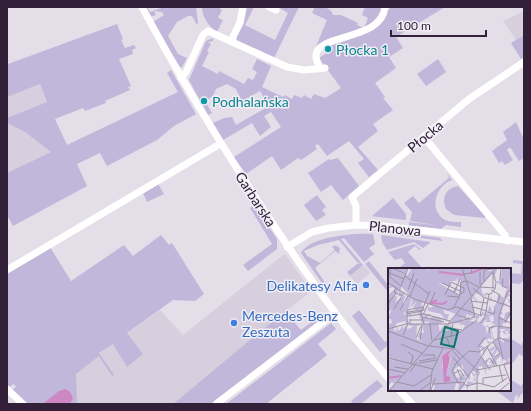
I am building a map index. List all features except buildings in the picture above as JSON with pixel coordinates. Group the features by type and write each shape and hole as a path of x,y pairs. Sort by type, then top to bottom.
{"street":[{"name":"Garbarska","path":"142,7 181,78 220,144 287,247 335,313 388,378"},
{"path":"231,41 240,22 243,7"},
{"path":"181,78 186,72 206,32 211,31 287,67 304,70 322,68 316,57 319,49 374,25 384,12 385,7"},
{"name":"Płocka","path":"356,225 356,206 352,197 475,94 524,62"},
{"path":"424,137 505,235 508,241"},
{"path":"7,270 220,144"},
{"name":"Planowa","path":"287,247 312,232 328,228 356,225 383,226 524,242"},
{"path":"216,404 335,313"},
{"path":"7,389 23,404"},
{"path":"400,391 412,404"}],"shaded area":[{"path":"145,7 147,7 150,12 164,7 196,7 197,25 192,16 188,16 177,22 168,36 178,54 187,58 182,67 180,67 175,59 173,59 153,22 164,15 162,12 154,11 156,15 150,17"},
{"path":"220,7 222,10 218,18 223,20 217,32 205,19 202,8"},
{"path":"247,7 254,7 245,25 275,40 288,13 278,7 299,7 274,58 237,41 237,35 244,23"},
{"path":"315,7 324,7 329,9 333,15 341,15 358,23 357,25 364,28 315,49 327,20 312,13"},
{"path":"365,7 380,7 381,10 376,18 364,28 368,18 362,15"},
{"path":"392,7 445,7 396,37 403,48 389,57 396,68 375,83 385,97 383,98 393,110 373,124 378,131 358,147 378,170 369,177 358,163 364,159 349,141 327,156 318,144 315,146 317,149 301,160 298,158 281,170 272,156 246,174 234,157 281,127 271,112 264,116 271,127 260,136 252,123 223,140 213,123 224,118 232,117 236,125 269,106 260,91 242,101 236,89 227,84 216,89 213,96 205,101 212,113 208,115 189,80 206,41 213,38 213,41 208,42 211,44 207,51 209,52 202,66 218,74 219,71 244,84 248,78 253,80 257,72 252,69 257,59 271,66 262,87 283,97 285,95 292,99 294,95 302,98 304,95 311,99 314,94 325,98 341,88 319,58 331,50 329,46 356,37"},
{"path":"522,12 524,13 524,35 516,40 503,21"},
{"path":"117,24 123,39 121,40 125,48 134,45 136,48 132,50 133,54 119,59 131,86 128,87 130,90 105,101 106,103 85,111 83,108 55,119 67,145 178,92 167,73 171,70 196,114 174,126 157,140 107,166 100,153 77,164 87,186 13,226 7,215 7,173 51,152 25,132 7,123 7,118 47,102 40,84 7,97 7,61 8,64"},
{"path":"524,35 524,57 521,59 511,43"},
{"path":"438,59 446,72 426,86 417,74"},
{"path":"40,84 47,102 7,118 7,97"},
{"path":"516,122 524,140 524,158 519,161 510,147 507,150 513,160 505,165 502,161 499,163 492,151 507,140 503,132"},
{"path":"7,123 25,132 51,152 7,173"},
{"path":"338,158 359,186 343,200 331,185 321,192 308,173 329,159"},
{"path":"447,173 452,180 446,183 438,192 436,198 437,210 440,216 445,220 451,222 461,222 461,227 446,225 441,229 409,226 409,222 441,226 410,221 412,212 404,203 413,196 419,203 449,178"},
{"path":"158,184 164,194 147,202 143,193"},
{"path":"458,186 485,216 485,218 454,215 446,209 444,197 450,189"},
{"path":"317,195 326,207 322,210 326,215 316,221 304,205"},
{"path":"393,198 406,214 406,220 361,215 372,216"},
{"path":"254,205 277,239 277,249 248,271 243,265 272,244 250,208"},
{"path":"387,231 440,238 443,241 382,233"},
{"path":"373,234 375,244 369,248 374,254 364,262 344,238 341,239 361,263 358,263 339,240 318,245 304,251 307,256 320,263 335,250 332,247 335,245 340,248 339,254 335,251 315,268 326,284 324,286 301,253 306,247 323,239 345,235"},
{"path":"161,235 169,245 172,243 204,294 195,301 173,300 127,333 143,354 127,367 113,344 99,353 114,375 112,376 99,356 76,374 77,404 30,404 23,401 12,390 16,387 14,384 9,387 7,385 7,272 50,247 71,281 124,245 133,256"},
{"path":"381,235 431,242 423,248 414,242 387,250 382,242"},
{"path":"414,244 421,249 420,250 415,246 408,252 422,268 401,268 400,267 405,263 401,258 395,260 388,252"},
{"name":"Mercedes-Benz Zeszuta","path":"283,255 286,255 311,291 173,404 42,404 35,399 160,310 183,335"},
{"path":"513,260 522,261 524,263 524,280 520,284 511,283 511,273 521,274 522,264 513,263"},
{"path":"369,261 388,285 388,292 365,264"},
{"path":"361,263 363,265 350,276 347,272 357,264"},
{"path":"363,265 370,273 357,284 350,276"},
{"path":"359,310 385,342 388,340 388,345 380,352 352,316"},
{"path":"285,311 301,330 323,313 324,317 212,404 173,404"},
{"path":"331,323 336,329 318,344 327,355 266,404 226,404"},
{"path":"511,339 521,345 524,340 524,357 519,354 513,363 511,362"},
{"path":"377,380 383,386 361,404 354,404 351,401"},
{"path":"511,380 521,386 524,381 524,394 522,393 517,400 518,396 516,395 513,403 496,391 511,391"},
{"path":"66,389 70,392 73,398 70,404 44,403 59,391"}],"place":[{"name":"Płocka 1","path":"328,49"},
{"name":"Podhalańska","path":"204,101"},
{"name":"Delikatesy Alfa","path":"366,285"},
{"name":"Mercedes-Benz Zeszuta","path":"234,323"}]}
